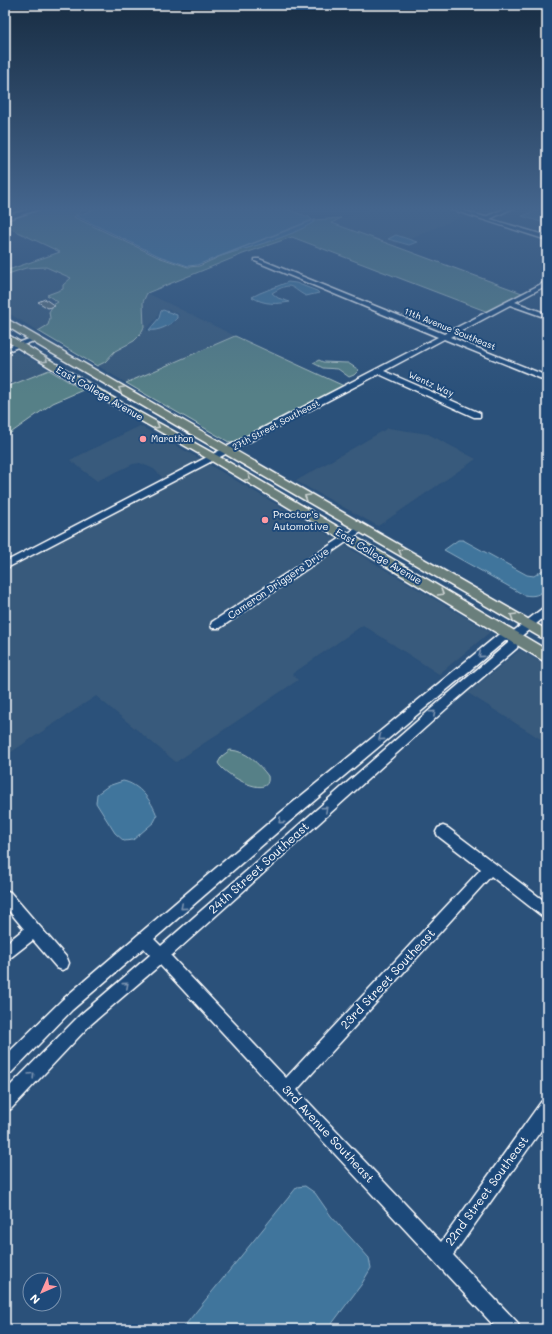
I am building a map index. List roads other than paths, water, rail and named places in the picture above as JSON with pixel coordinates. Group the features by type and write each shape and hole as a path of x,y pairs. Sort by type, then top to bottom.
{"main road":[{"name":"East College Avenue","path":"5,321 30,337 547,636"},
{"name":"East College Avenue","path":"10,341 214,458 547,656"}],"street":[{"name":"11th Avenue Southeast","path":"279,269 547,379"},
{"name":"27th Street Southeast","path":"5,566 228,451 547,283"},
{"path":"510,302 547,316"},
{"path":"5,350 10,341 30,337"},
{"name":"Wentz Way","path":"378,372 477,415"},
{"name":"Cameron Driggers Drive","path":"216,625 361,528"},
{"name":"24th Street Southeast","path":"5,1068 67,1005 284,818 502,638 514,636 547,610"},
{"name":"24th Street Southeast","path":"5,1103 85,1020 160,956 446,702 513,645 514,636"},
{"path":"443,832 547,911"},
{"name":"23rd Street Southeast","path":"286,1090 490,868"},
{"path":"5,896 62,964"},
{"path":"5,953 34,930"},
{"name":"3rd Avenue Southeast","path":"145,939 510,1329"},
{"name":"22nd Street Southeast","path":"442,1255 547,1108"}],"place":[{"name":"Marathon","path":"143,439"},
{"name":"Proctor's Automotive","path":"265,520"}]}
